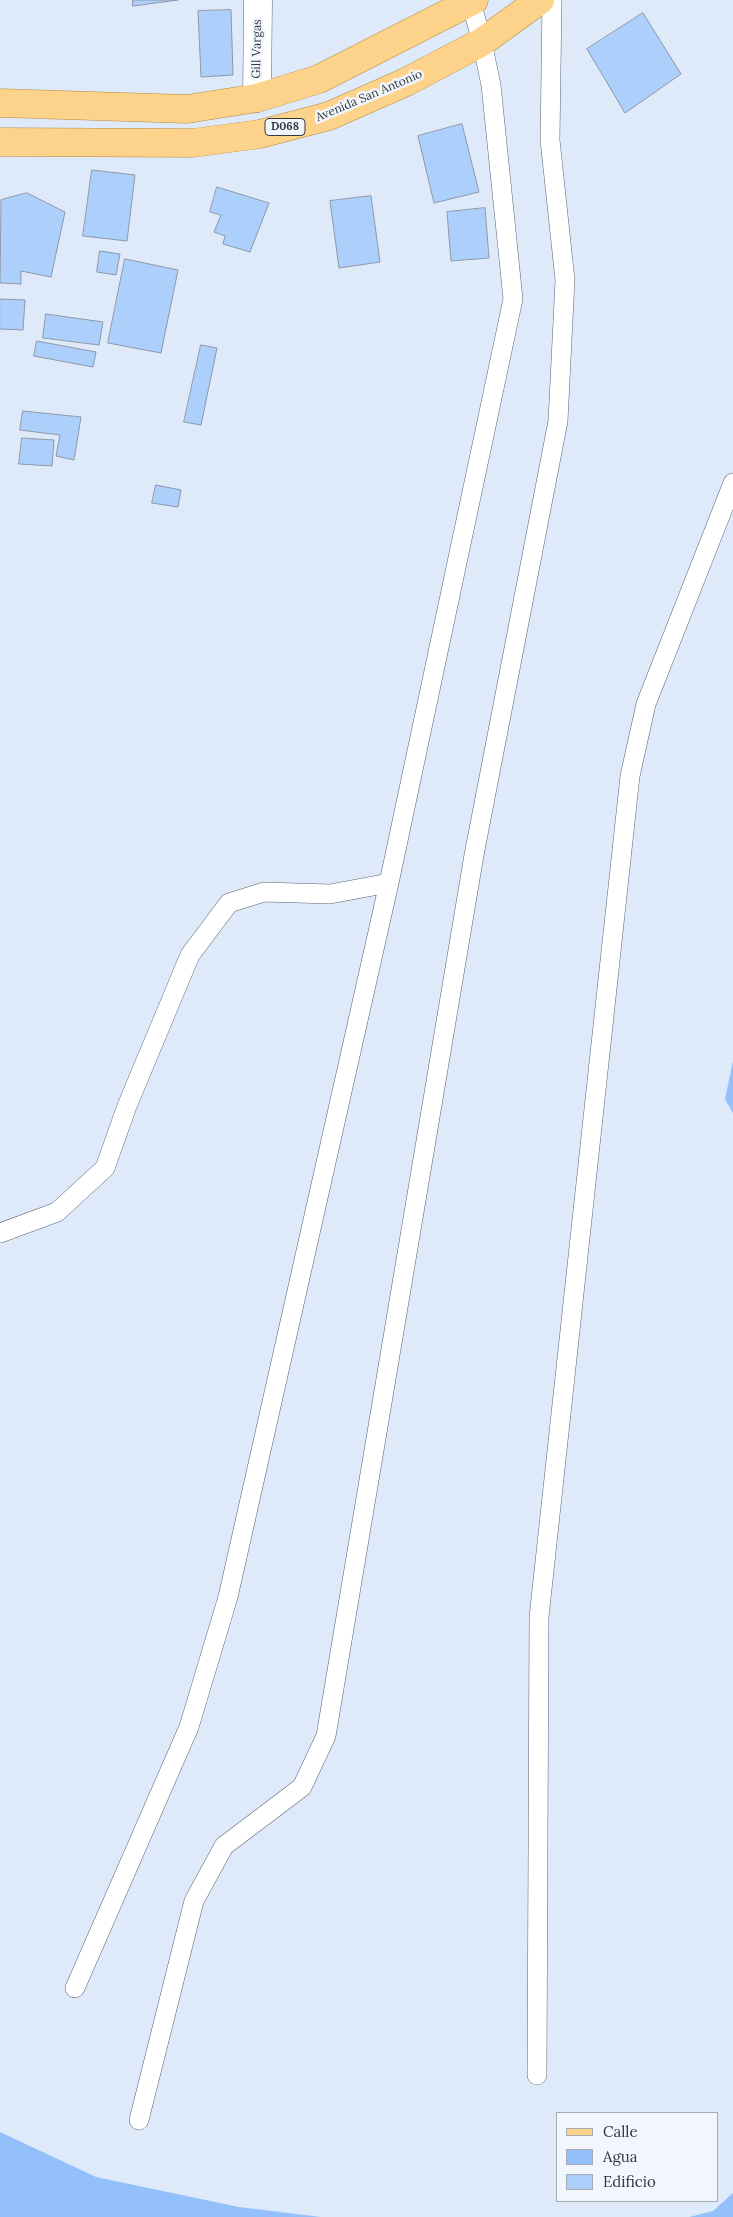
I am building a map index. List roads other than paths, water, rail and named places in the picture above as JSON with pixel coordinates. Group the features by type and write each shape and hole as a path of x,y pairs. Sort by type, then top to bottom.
{"main road":[{"name":"Avenida San Antonio","path":"0,142 193,143 260,134 329,116 406,82 482,42 540,0"},
{"path":"0,103 187,109 257,98 319,79 472,1"}],"street":[{"name":"Gill Vargas","path":"257,98 258,0"}],"lane":[{"path":"139,2120 194,1901 224,1846 302,1787 326,1736 474,855 558,421 565,280 550,140 552,0"},
{"path":"75,1988 189,1727 228,1597 389,883 513,299 491,85 472,1"},
{"path":"536,2075 539,1617 630,776 646,704 733,483"},
{"path":"0,1233 57,1212 105,1168 127,1106 190,955 229,903 264,892 330,894 389,883"}],"water":[{"path":"733,1061 733,1113 725,1099"},
{"path":"0,2132 96,2177 239,2207 321,2217 0,2217"},
{"path":"733,2193 733,2217 689,2217 713,2211"}]}
